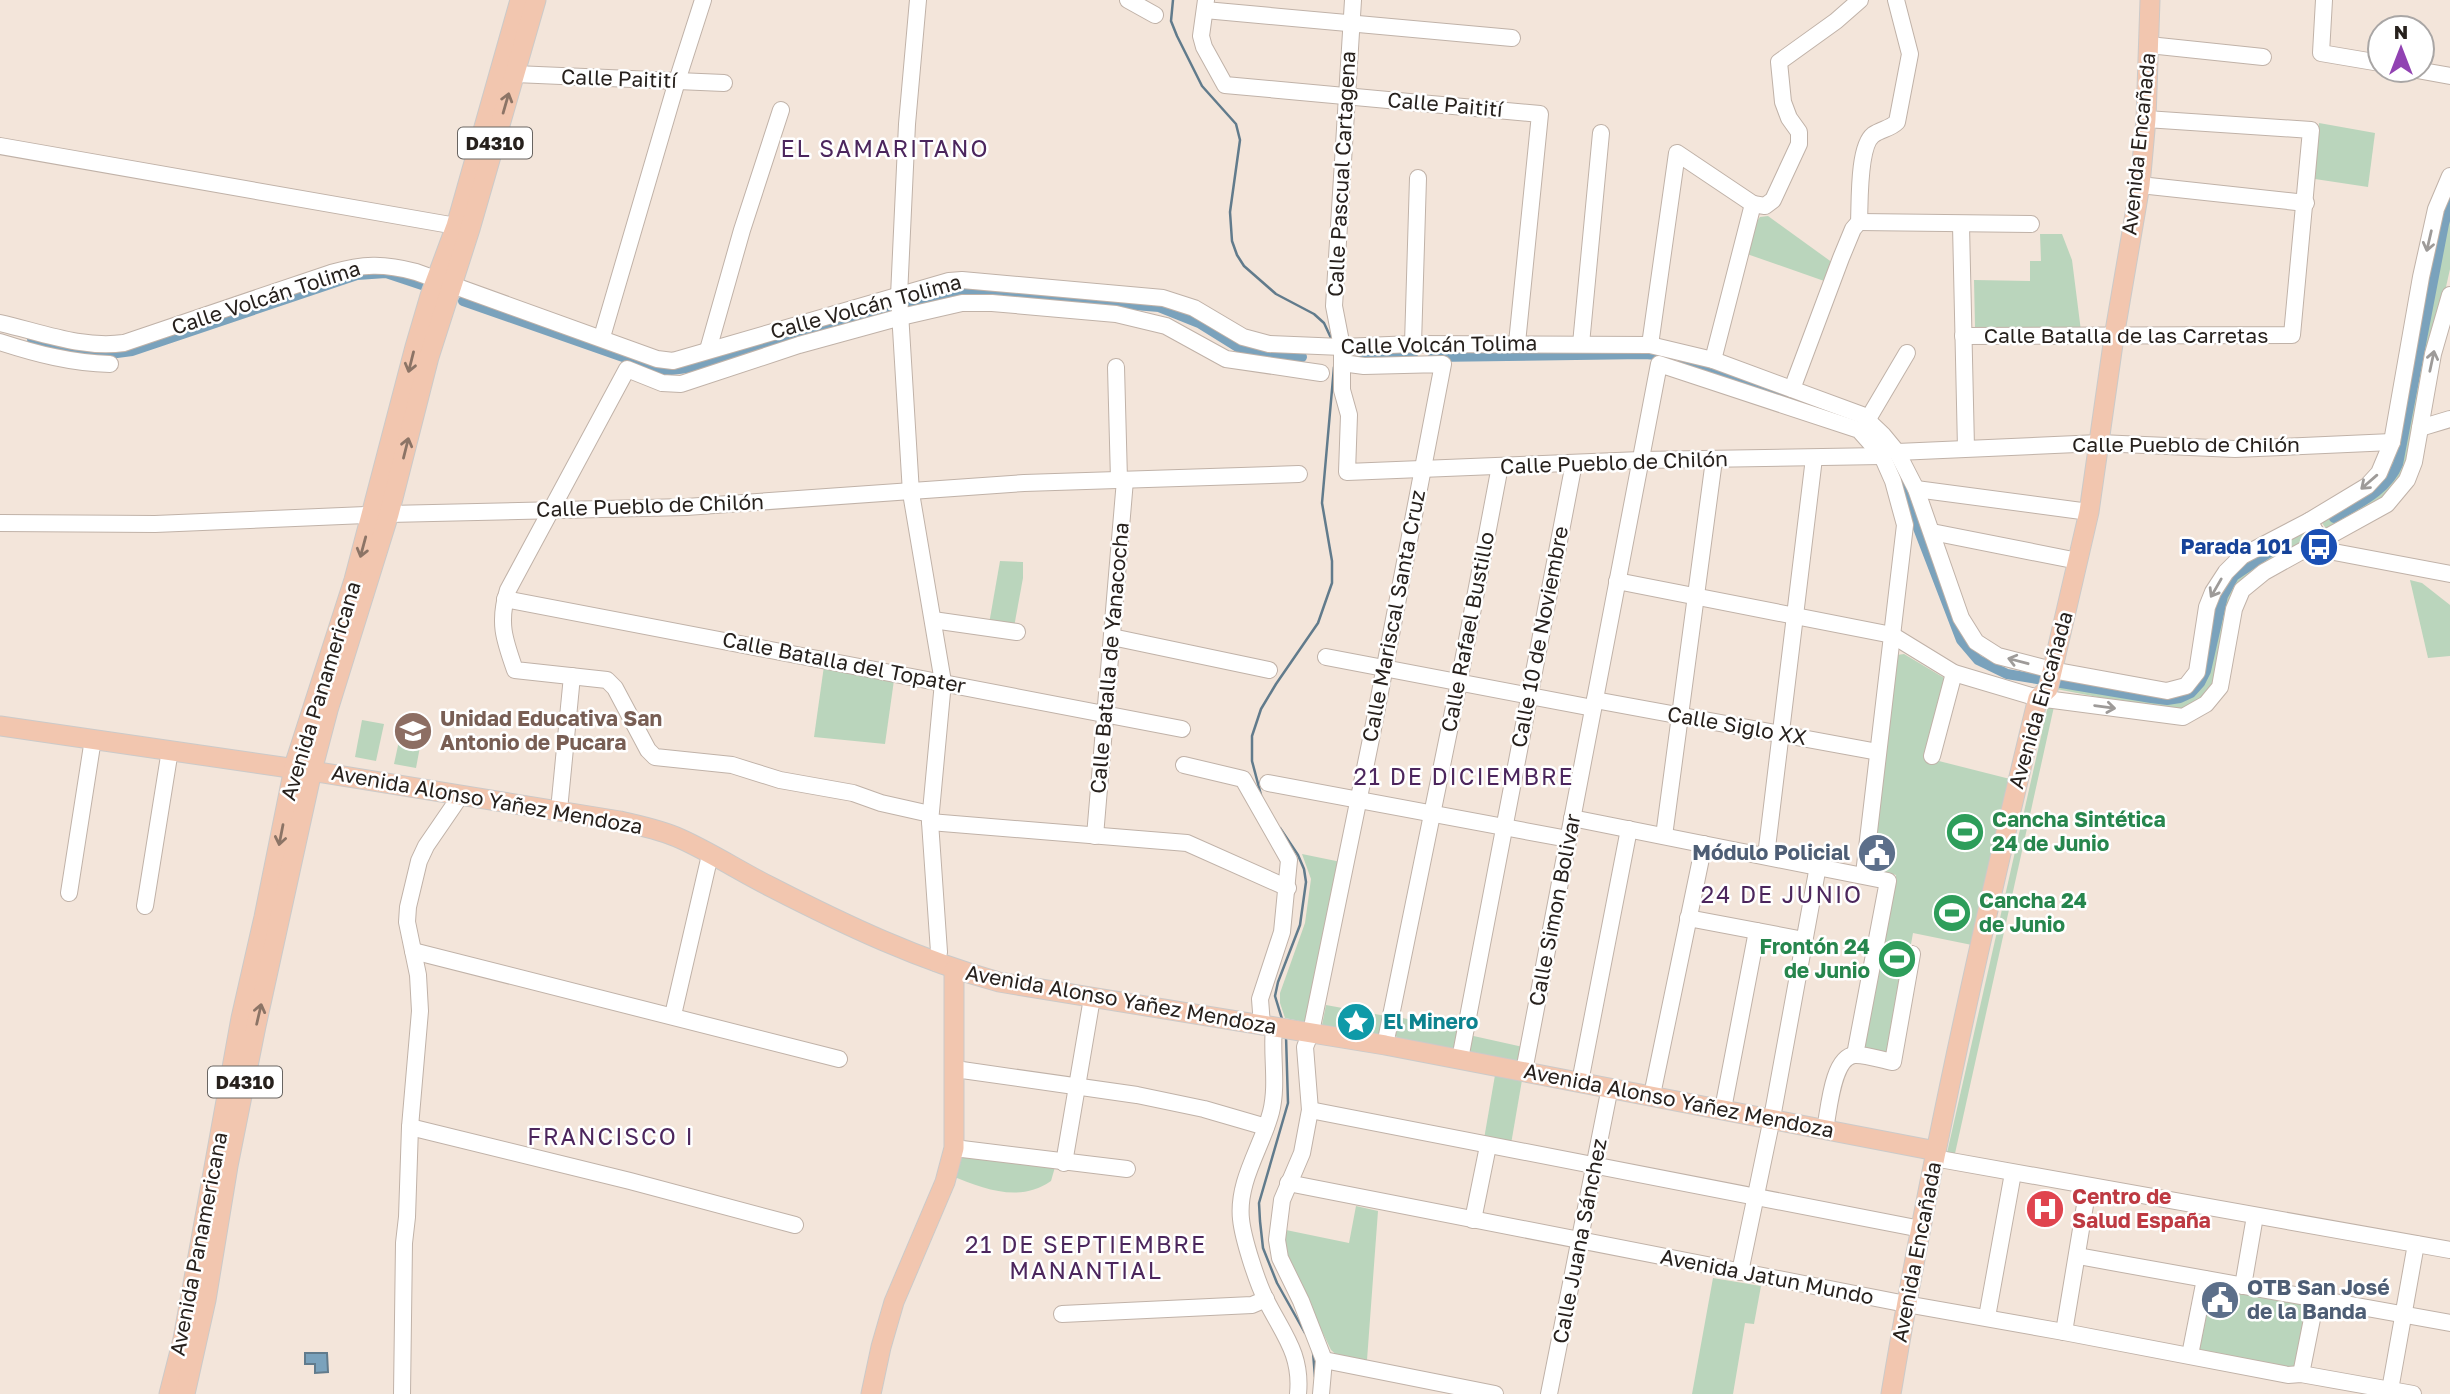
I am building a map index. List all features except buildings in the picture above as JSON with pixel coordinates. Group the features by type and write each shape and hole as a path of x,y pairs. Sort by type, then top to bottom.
{"main road":[{"name":"Avenida Panamericana","path":"169,1394 210,1231 242,1055 303,770 328,710 381,515 429,357 456,226 520,0"},
{"name":"Avenida Panamericana","path":"444,283 515,74 536,0"},
{"name":"Avenida Encañada","path":"1891,1394 1935,1155 1980,943 2089,512 2114,337 2140,185 2151,0"},
{"name":"Avenida Alonso Yañez Mendoza","path":"0,726 559,810 659,830 896,948 999,982 1385,1045 1772,1118 1935,1155"},
{"path":"871,1394 894,1302 945,1182 954,1148 955,1069 945,966"},
{"name":"Avenida Panamericana","path":"185,1394 206,1300 210,1231"}],"street":[{"path":"602,337 703,0"},
{"path":"918,0 907,124 900,306 911,493 943,682 930,818 939,952 945,966"},
{"path":"1128,0 1155,15"},
{"name":"Calle Pascual Cartagena","path":"1347,472 1349,415 1342,390 1342,355 1334,306 1353,0"},
{"path":"1650,345 1677,153 1753,204 1765,206 1773,200 1799,144 1798,132 1783,102 1779,62 1860,0"},
{"path":"1792,389 1841,258 1853,229 1859,222 1864,146 1873,135 1897,122 1910,54 1896,0"},
{"path":"2324,0 2321,53 2366,61"},
{"path":"1205,5 1512,38"},
{"name":"Calle Paitití","path":"1205,5 1200,26 1203,47 1225,85 1540,114 1517,343"},
{"path":"2149,45 2263,57"},
{"name":"Calle Paitití","path":"515,74 724,83"},
{"path":"708,350 742,230 781,110"},
{"name":"Calle Batalla de las Carretas","path":"1964,336 2292,335 2311,130 2146,119"},
{"path":"1581,344 1601,133"},
{"path":"0,146 456,226"},
{"path":"2450,176 2436,209 2421,276 2392,442 2379,473 2367,485 2309,521 2242,556 2226,572 2207,607 2197,672 2186,686 2167,691 2047,684 1954,673 1892,635 1617,581 1659,364 1859,430 1889,454 1916,489 1961,618 1976,642 2047,684 2183,717 2206,704 2220,687 2234,609 2242,590 2264,572 2387,504 2407,480 2414,462 2433,354 2446,321 2450,295"},
{"path":"1413,344 1418,178"},
{"path":"2140,185 2306,203"},
{"path":"1713,360 1753,204"},
{"path":"1859,222 2031,224"},
{"path":"1961,225 1966,448"},
{"name":"Calle Volcán Tolima","path":"0,323 76,342 108,346 143,339 349,268 383,264 416,272 657,359 673,361 708,350 900,306 992,303 1116,314 1166,326 1226,359 1321,373"},
{"name":"Calle Volcán Tolima","path":"551,510 627,369 662,383 681,384 799,345 900,306 949,281 962,280 1147,296 1194,308 1255,342 1322,346 1342,355 1413,344 1650,345 1713,360 1868,419 1889,454"},
{"path":"0,342 34,353 82,363 110,364"},
{"path":"1868,419 1907,353"},
{"name":"Calle Mariscal Santa Cruz","path":"1324,1360 1301,1301 1280,1258 1278,1223 1288,1183 1302,1153 1310,1110 1305,1047 1311,1032 1359,799 1443,363 1364,366 1342,355"},
{"name":"Calle Batalla de Yanacocha","path":"1095,836 1107,713 1122,480 1116,367"},
{"path":"2420,428 2450,419"},
{"name":"Calle Pueblo de Chilón","path":"1347,472 1641,460 1814,458 2099,443 2235,449 2392,442"},
{"path":"1864,874 1905,524 1893,481 1889,454"},
{"path":"1766,856 1814,458"},
{"path":"1664,836 1714,460"},
{"name":"Calle 10 de Noviembre","path":"1460,1059 1574,463"},
{"name":"Calle Rafael Bustillo","path":"1385,1045 1500,466"},
{"name":"Calle Pueblo de Chilón","path":"0,523 155,524 686,507 1024,484 1299,474"},
{"path":"1916,489 2089,512"},
{"path":"551,510 505,599 501,615 504,636 515,670 598,678 611,683 648,750 655,757 732,765 780,780 853,793 930,818 1187,843 1288,888"},
{"path":"2309,521 2321,541 2334,552 2450,574"},
{"path":"1932,533 2078,561"},
{"name":"Calle Simon Bolivar","path":"1524,1071 1617,581"},
{"name":"Calle Batalla del Topater","path":"505,599 1182,729"},
{"path":"933,620 1017,632"},
{"path":"1112,637 1269,670"},
{"name":"Calle Siglo XX","path":"1326,657 1529,695 1680,716 1878,752"},
{"path":"1932,756 1954,673"},
{"path":"559,810 572,676"},
{"path":"69,893 93,738"},
{"path":"145,906 170,750"},
{"path":"1184,765 1243,779 1289,860 1282,932 1260,999 1276,1027 1275,1089 1266,1127 1243,1186 1241,1221 1256,1276 1297,1359 1298,1394"},
{"path":"1268,783 1568,839"},
{"path":"402,1394 404,1243 420,1011 418,975 407,922 419,861 426,846 461,795"},
{"path":"1572,818 1864,874 1888,881 1855,1055"},
{"path":"1580,1082 1629,829"},
{"path":"1652,1096 1704,844"},
{"path":"673,1015 710,855"},
{"path":"1740,1272 1772,1118 1818,866"},
{"path":"1688,918 1804,940"},
{"path":"1723,1109 1757,931"},
{"path":"412,951 839,1059"},
{"path":"1825,1129 1837,1070 1845,1058 1855,1055 1893,1062 1912,954"},
{"path":"1064,1163 1092,998"},
{"path":"955,1069 1137,1095 1204,1109 1266,1127"},
{"name":"Calle Juana Sánchez","path":"1549,1394 1610,1087"},
{"path":"1310,1110 1921,1229"},
{"path":"410,1127 795,1225"},
{"path":"1473,1220 1488,1146"},
{"path":"954,1148 1126,1169"},
{"name":"Avenida Alonso Yañez Mendoza","path":"1935,1155 2088,1187 2450,1250"},
{"path":"1987,1317 2014,1173"},
{"name":"Avenida Jatun Mundo","path":"1288,1183 1906,1304 2288,1375 2301,1374 2413,1394"},
{"path":"2064,1332 2088,1187"},
{"path":"2243,1286 2255,1216"},
{"path":"2389,1390 2416,1244"},
{"path":"2078,1256 2450,1323"},
{"path":"2190,1355 2206,1279"},
{"path":"1062,1314 1252,1306 1266,1299"},
{"path":"2301,1374 2316,1299"},
{"path":"1321,1394 1324,1360 1495,1394"}],"green space":[{"path":"2319,123 2375,133 2368,187 2315,179"},
{"path":"2450,189 2450,269 2407,461 2393,486 2384,495 2327,530 2320,520 2382,475 2435,238"},
{"path":"1768,216 1833,263 1827,282 1747,254 1754,225 1760,217"},
{"path":"2040,234 2062,234 2072,260 2081,331 1980,332 1975,327 1974,280 2030,281 2030,261 2041,261"},
{"path":"2302,530 2309,540 2230,605 2212,685 2200,700 2184,709 2171,711 2056,689 2058,677 2186,690 2207,621 2232,573 2257,552"},
{"path":"1000,561 1023,562 1023,578 1014,627 989,624"},
{"path":"2410,580 2422,583 2450,605 2450,656 2428,658"},
{"path":"1904,654 1946,679 1927,758 2010,779 1972,945 1913,933 1891,1056 1863,1050 1896,875 1869,869 1897,655"},
{"path":"824,666 894,680 885,744 814,737"},
{"path":"2049,701 2055,702 1954,1158 1947,1153"},
{"path":"362,720 384,724 376,761 355,757"},
{"path":"402,727 423,731 416,768 394,764"},
{"path":"1302,854 1341,862 1305,1022 1285,1018 1280,1003 1280,993 1305,923 1311,879"},
{"path":"1326,1005 1386,1016 1379,1037 1322,1025"},
{"path":"1398,1017 1460,1030 1456,1048 1451,1050 1398,1041 1395,1033"},
{"path":"1469,1035 1523,1047 1520,1061 1469,1055"},
{"path":"1495,1075 1522,1080 1511,1144 1484,1139"},
{"path":"961,1155 1055,1167 1051,1181 1039,1188 1014,1193 1002,1192 952,1176"},
{"path":"1356,1206 1378,1211 1367,1360 1360,1364 1341,1359 1331,1350 1287,1258 1284,1245 1286,1230 1349,1243"},
{"path":"1713,1278 1761,1286 1754,1324 1745,1323 1733,1394 1692,1394"},
{"path":"2213,1289 2303,1304 2306,1308 2297,1366 2290,1370 2201,1354 2196,1348 2207,1292"}],"water":[{"path":"305,1353 327,1353 328,1372 315,1373 315,1364 305,1364"}],"waterway":[{"path":"1173,0 1171,21 1202,86 1236,124 1240,140 1230,212 1232,241 1237,255 1244,266 1276,294 1314,314 1324,323 1331,338"},
{"path":"2334,518 2379,489 2387,482 2398,464 2450,203"},
{"path":"32,339 81,352 118,353 132,351 357,275 386,273 425,286"},
{"path":"463,301 663,371 687,368 964,291 1159,307 1199,323 1244,351 1302,357"},
{"path":"1433,357 1668,356"},
{"path":"1361,358 1413,357"},
{"path":"1684,360 1847,418"},
{"path":"1261,795 1252,761 1252,736 1261,709 1318,623 1332,583 1332,561 1322,503 1334,367"},
{"path":"1891,458 1961,640 1978,660 2007,674 2167,700 2191,693 2206,671 2223,596 2234,576 2280,545"},
{"path":"1280,828 1298,855 1306,882 1300,925 1275,996 1282,1019"},
{"path":"1286,1036 1288,1103 1259,1203 1260,1221 1263,1248 1277,1283 1305,1333"},
{"path":"1313,1352 1315,1377"}],"place":[{"name":"Parada 101","path":"2319,547"},
{"name":"Unidad Educativa San Antonio de Pucara","path":"413,731"},
{"name":"Cancha Sintética 24 de Junio","path":"1965,832"},
{"name":"Módulo Policial","path":"1877,853"},
{"name":"Cancha 24 de Junio","path":"1952,913"},
{"name":"Frontón 24 de Junio","path":"1897,959"},
{"name":"El Minero","path":"1356,1022"},
{"name":"Centro de Salud España","path":"2045,1209"},
{"name":"OTB San José de la Banda","path":"2220,1300"}],"district":[{"name":"EL SAMARITANO","path":"885,149"},
{"name":"21 DE DICIEMBRE","path":"1464,777"},
{"name":"24 DE JUNIO","path":"1782,895"},
{"name":"FRANCISCO I","path":"611,1137"},
{"name":"21 DE SEPTIEMBRE MANANTIAL","path":"1086,1258"}]}
